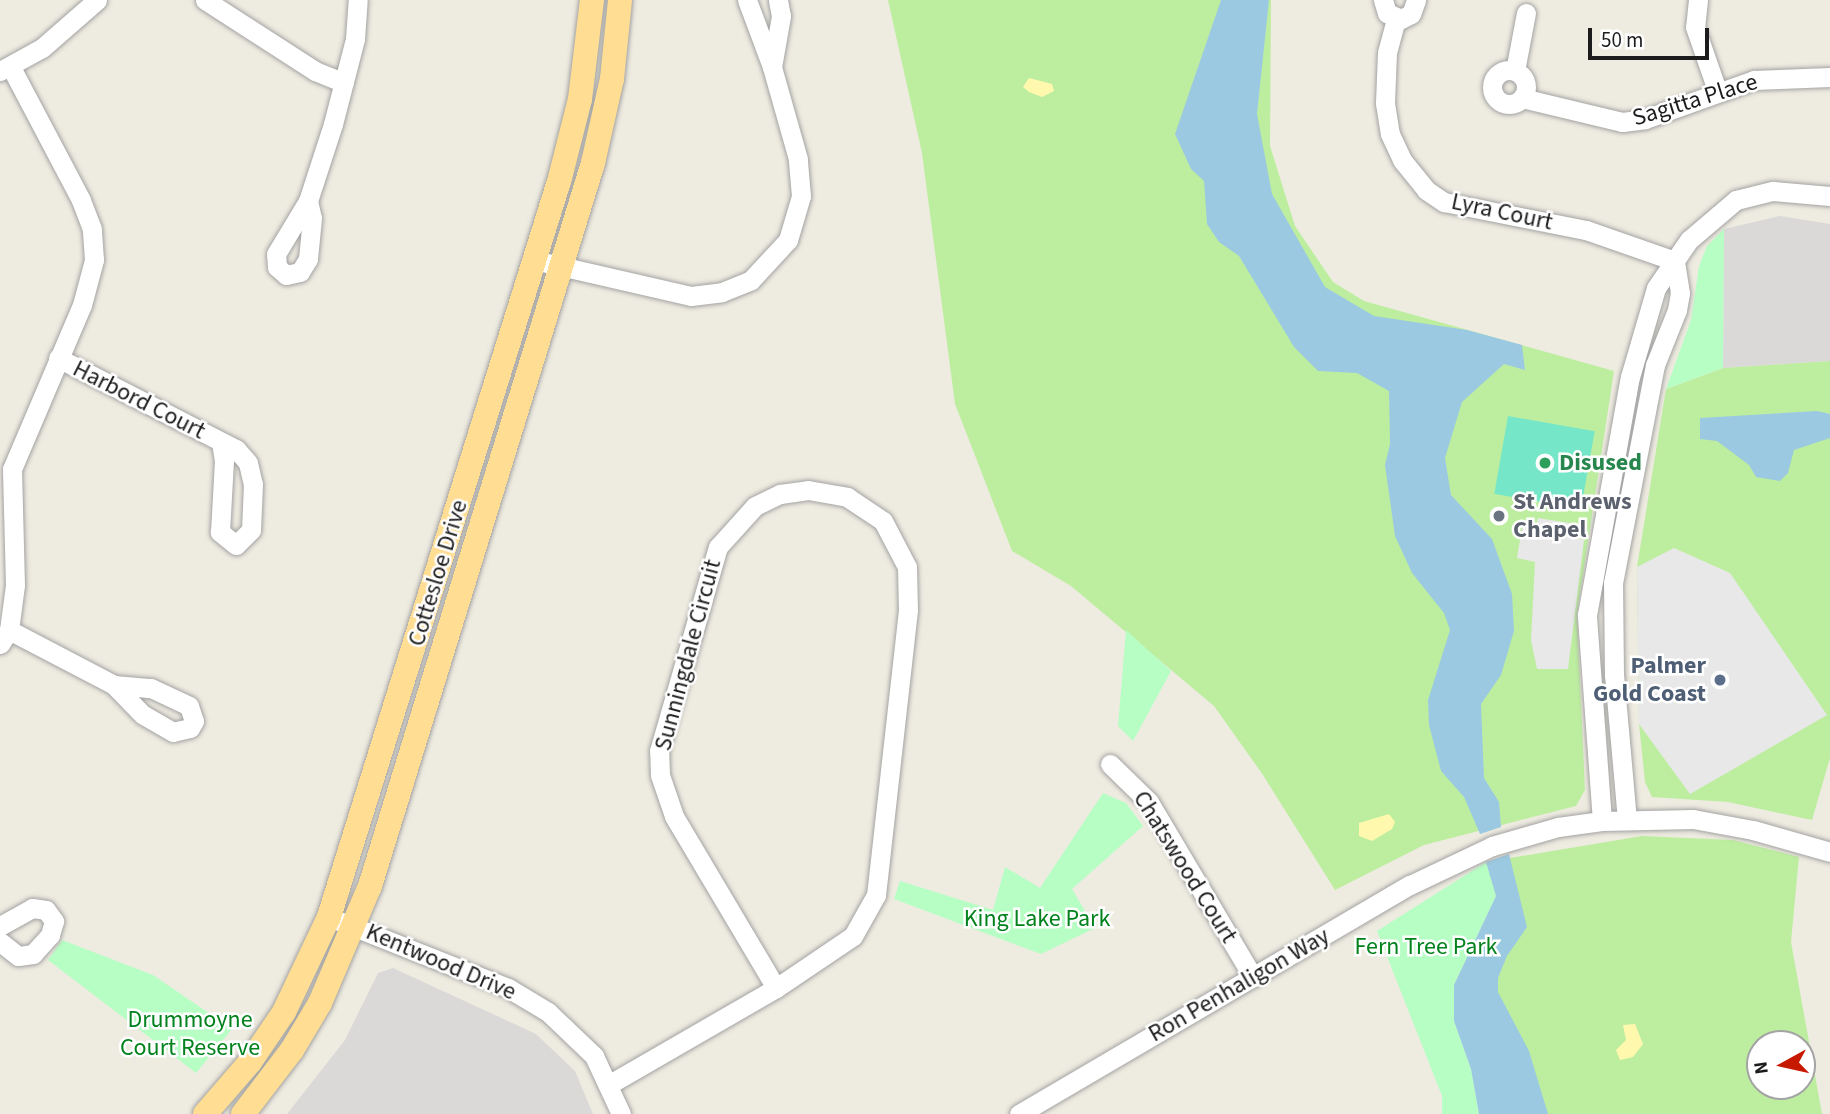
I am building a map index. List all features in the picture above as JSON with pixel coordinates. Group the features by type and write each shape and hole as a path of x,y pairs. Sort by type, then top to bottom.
{"main road":[{"name":"Cottesloe Drive","path":"205,1114 250,1062 284,1012 329,917 534,260 580,99 592,0"},
{"name":"Cottesloe Drive","path":"243,1114 306,1029 356,927 561,268 607,106 620,0"}],"street":[{"path":"97,0 42,48 5,69 93,229 94,260 82,306 6,468 15,585 5,637 114,685"},
{"path":"205,0 315,71 344,83"},
{"path":"308,201 355,39 358,0"},
{"path":"534,260 691,296 737,287 773,261 794,226 802,178 772,66 747,0"},
{"path":"772,66 781,16 778,0"},
{"path":"1383,0 1387,13 1396,19 1411,14 1416,0"},
{"path":"1698,0 1695,27 1717,90"},
{"path":"1515,71 1526,13"},
{"name":"Lyra Court","path":"1396,19 1384,78 1390,134 1412,176 1426,190 1444,202 1586,230 1675,261"},
{"path":"1504,70 1515,71 1526,82 1522,98 1506,103 1494,93 1495,77 1504,70"},
{"name":"Sagitta Place","path":"1522,98 1622,122 1646,119 1717,90 1754,80 1830,77"},
{"path":"1602,821 1587,615 1633,363 1656,288 1707,220 1736,201 1773,191 1830,196"},
{"path":"1627,820 1614,675 1613,583 1655,365 1681,293 1675,261"},
{"name":"Harbord Court","path":"58,358 221,442"},
{"name":"Sunningdale Circuit","path":"608,1085 776,988 820,962 853,936 880,882 910,591 903,555 883,521 847,497 808,490 780,494 755,506 718,547 659,751 663,788 683,833 776,988"},
{"name":"Chatswood Court","path":"1110,764 1149,802 1253,977"},
{"name":"Ron Penhaligon Way","path":"1019,1114 1469,854 1558,827 1627,820 1693,820 1753,830 1830,852"},
{"path":"0,926 32,908 46,910 54,921 50,935 33,954 18,956 0,942"},
{"name":"Kentwood Drive","path":"329,917 527,998 580,1040 608,1085 621,1114"}],"shaded area":[{"path":"1780,216 1830,224 1830,361 1723,368 1724,229"},
{"name":"St Andrews Chapel","path":"1538,518 1581,525 1578,538 1584,540 1568,669 1537,669 1531,640 1535,562 1517,558 1522,528 1535,530"},
{"name":"Palmer Gold Coast","path":"1674,548 1730,573 1827,715 1690,794 1639,724 1637,567"},
{"path":"393,968 536,1034 575,1071 593,1114 287,1114 345,1040 378,973"}],"green space":[{"path":"888,0 1271,0 1270,146 1295,226 1333,282 1364,301 1614,371 1577,614 1585,790 1576,806 1424,845 1335,890 1263,775 1214,706 1071,586 1012,551 955,404 922,153"},
{"path":"1724,229 1723,368 1666,389 1691,320 1699,266 1707,246"},
{"path":"1830,361 1830,758 1812,820 1728,802 1652,797 1645,782 1639,724 1637,567 1666,389 1723,368"},
{"name":"Disused","path":"1508,416 1595,431 1581,509 1494,494"},
{"path":"1126,630 1171,671 1133,741 1118,726"},
{"name":"King Lake Park","path":"1103,793 1126,803 1143,826 1072,889 1095,928 1041,954 894,899 900,881 993,910 1005,867 1040,888"},
{"path":"1642,836 1733,840 1799,857 1791,942 1807,1030 1746,1030 1746,1100 1816,1100 1816,1081 1822,1114 1479,1114 1496,896 1486,862"},
{"name":"Fern Tree Park","path":"1486,862 1496,896 1454,985 1454,1021 1471,1069 1479,1114 1442,1114 1442,1096 1377,931"},
{"name":"Drummoyne Court Reserve","path":"62,940 153,975 232,1029 196,1073 48,960"}],"sand":[{"path":"1029,78 1052,84 1054,91 1042,97 1029,92 1023,87"},
{"path":"1389,814 1395,822 1392,829 1372,841 1359,836 1359,823"},
{"path":"1635,1024 1643,1044 1633,1057 1620,1060 1616,1050 1626,1040 1623,1025"}],"water":[{"path":"1221,0 1269,0 1257,114 1272,194 1325,287 1374,316 1467,330 1522,345 1525,370 1504,364 1462,402 1445,458 1451,495 1492,539 1512,594 1514,631 1501,675 1481,704 1484,778 1499,802 1501,827 1480,834 1464,797 1441,771 1429,725 1428,700 1450,630 1444,613 1412,573 1395,536 1385,465 1390,444 1389,391 1357,373 1318,371 1294,347 1239,256 1219,242 1207,224 1204,181 1191,169 1175,134"},
{"path":"1817,411 1830,414 1830,438 1794,450 1788,473 1780,481 1756,477 1749,465 1717,441 1700,439 1700,418"},
{"path":"1509,854 1527,927 1507,956 1498,978 1498,992 1529,1051 1548,1114 1479,1114 1471,1069 1454,1021 1454,985 1496,896 1486,862"}],"place":[{"name":"Disused","path":"1545,463"},
{"name":"St Andrews Chapel","path":"1499,516"},
{"name":"Palmer Gold Coast","path":"1720,680"}]}
